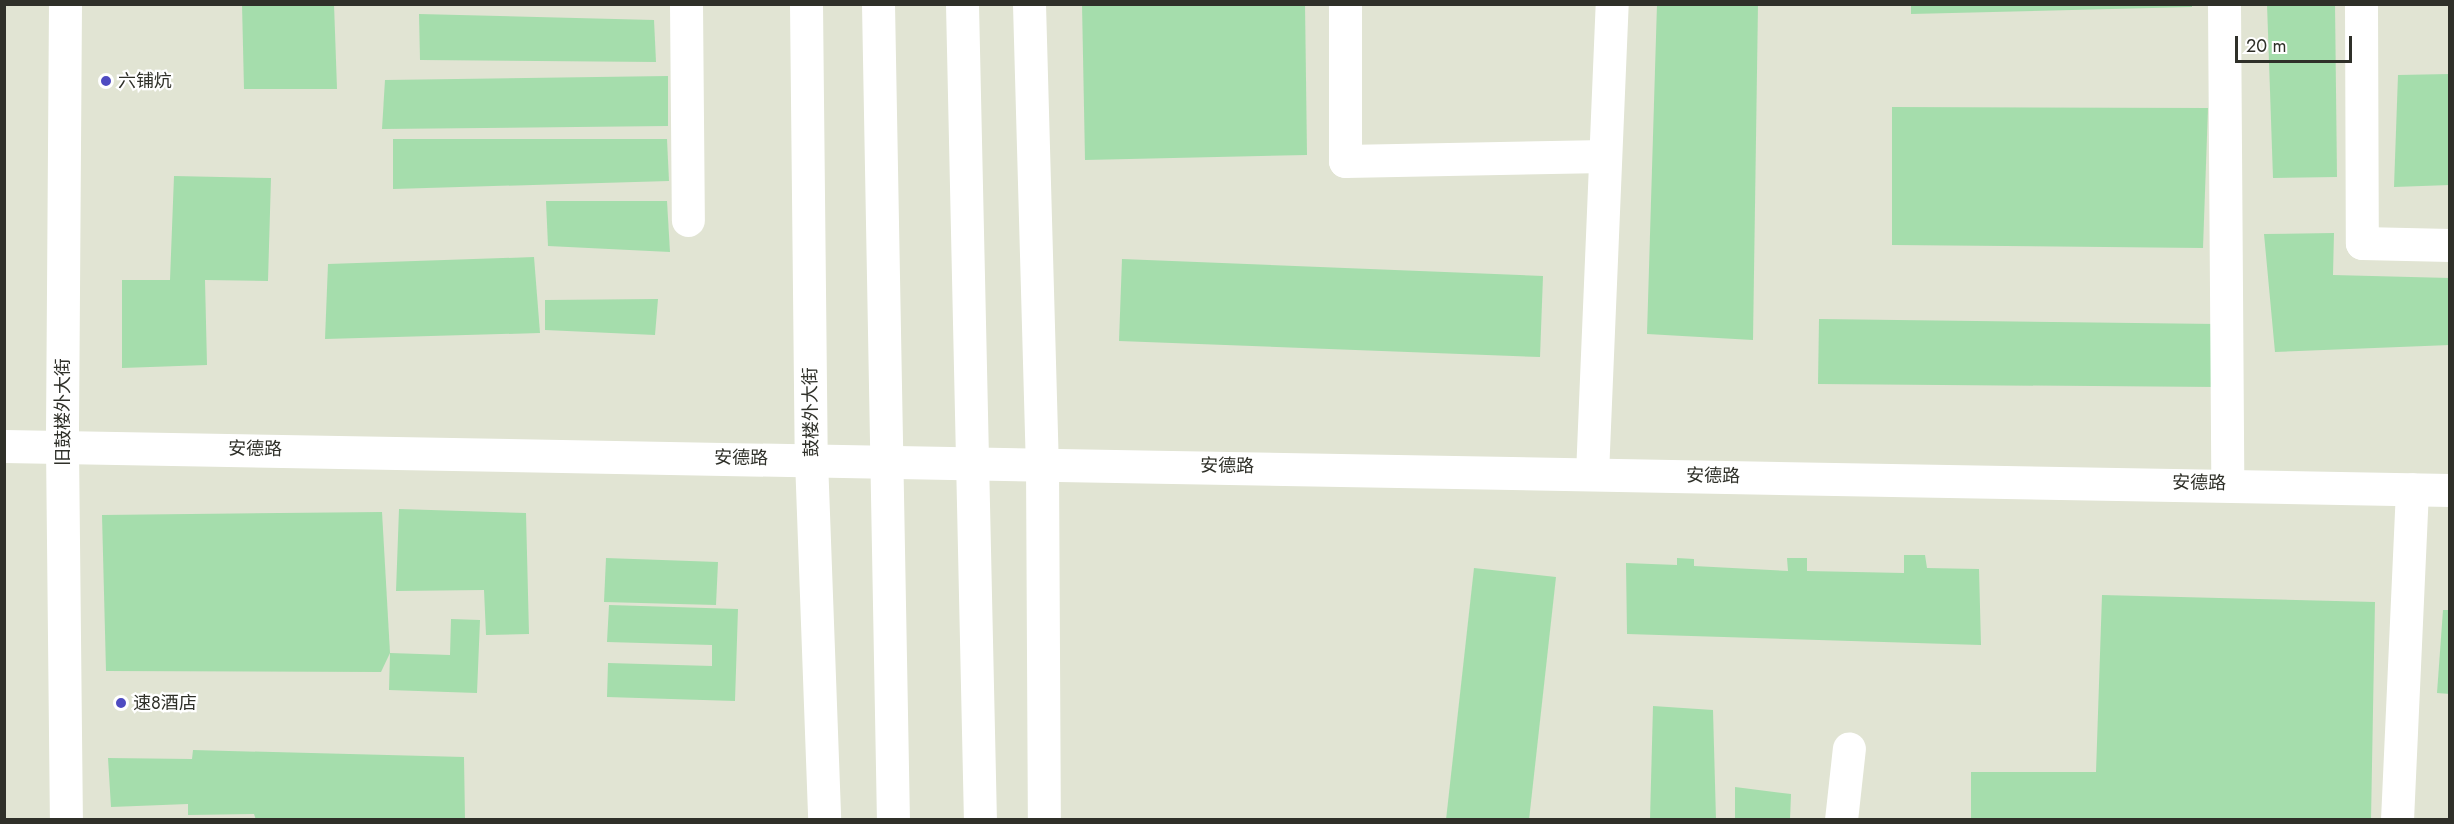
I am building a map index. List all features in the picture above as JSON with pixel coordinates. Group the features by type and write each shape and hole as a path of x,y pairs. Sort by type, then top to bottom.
{"street":[{"name":"旧鼓楼外大街","path":"65,4 62,446 66,819"},
{"path":"686,4 688,220"},
{"name":"鼓楼外大街","path":"806,4 811,459 824,819"},
{"path":"878,4 893,819"},
{"path":"962,4 980,819"},
{"path":"1029,4 1042,463 1044,819"},
{"path":"1345,4 1345,161 1605,156"},
{"path":"1592,474 1612,4"},
{"path":"2224,4 2227,483"},
{"path":"2361,4 2362,243 2450,245"},
{"name":"安德路","path":"4,446 811,459 971,464 1042,463 2227,483 2450,490"},
{"path":"2397,819 2412,489"},
{"path":"1841,819 1849,748"}],"building":[{"path":"242,4 334,4 337,89 244,89"},
{"path":"1082,4 1305,4 1307,155 1085,160"},
{"path":"1657,4 1758,4 1753,340 1647,334"},
{"path":"1911,4 2192,4 2192,7 1911,14"},
{"path":"2267,4 2335,4 2337,177 2273,178"},
{"path":"419,14 654,20 656,62 420,60"},
{"path":"2450,74 2450,185 2394,187 2398,75"},
{"path":"668,76 668,126 382,129 385,80"},
{"path":"1892,107 2208,108 2203,248 1892,245"},
{"path":"393,139 667,139 669,181 393,189"},
{"path":"174,176 271,178 268,281 205,280 207,365 122,368 122,280 170,280"},
{"path":"546,201 667,201 670,252 548,246"},
{"path":"2334,233 2333,275 2450,278 2450,345 2275,352 2264,234"},
{"path":"534,257 540,333 325,339 328,264"},
{"path":"1122,259 1543,276 1540,357 1119,341"},
{"path":"658,299 655,335 545,330 545,300"},
{"path":"1819,319 2217,324 2216,387 1818,384"},
{"path":"399,509 526,513 529,634 486,635 484,590 396,591"},
{"path":"382,512 390,653 381,672 106,671 102,515"},
{"path":"1904,555 1925,555 1927,568 1979,569 1981,645 1627,634 1626,563 1677,565 1677,558 1694,559 1694,566 1788,571 1787,558 1807,558 1807,571 1904,573"},
{"path":"606,558 718,562 716,605 604,602"},
{"path":"1474,568 1556,577 1529,820 1446,820"},
{"path":"2102,595 2375,602 2371,820 1971,820 1971,772 2096,772"},
{"path":"609,605 738,609 735,701 607,697 608,663 712,666 712,645 607,642"},
{"path":"2443,610 2450,610 2450,694 2437,693"},
{"path":"451,619 480,620 477,693 389,690 390,653 450,655"},
{"path":"1653,706 1713,710 1716,820 1650,820"},
{"path":"193,750 464,757 465,820 256,820 254,814 188,815 188,804 111,807 108,758 192,759"},
{"path":"1735,787 1791,794 1790,820 1735,820"}],"place":[{"name":"六铺炕","path":"106,81"},
{"name":"速8酒店","path":"121,703"}]}
